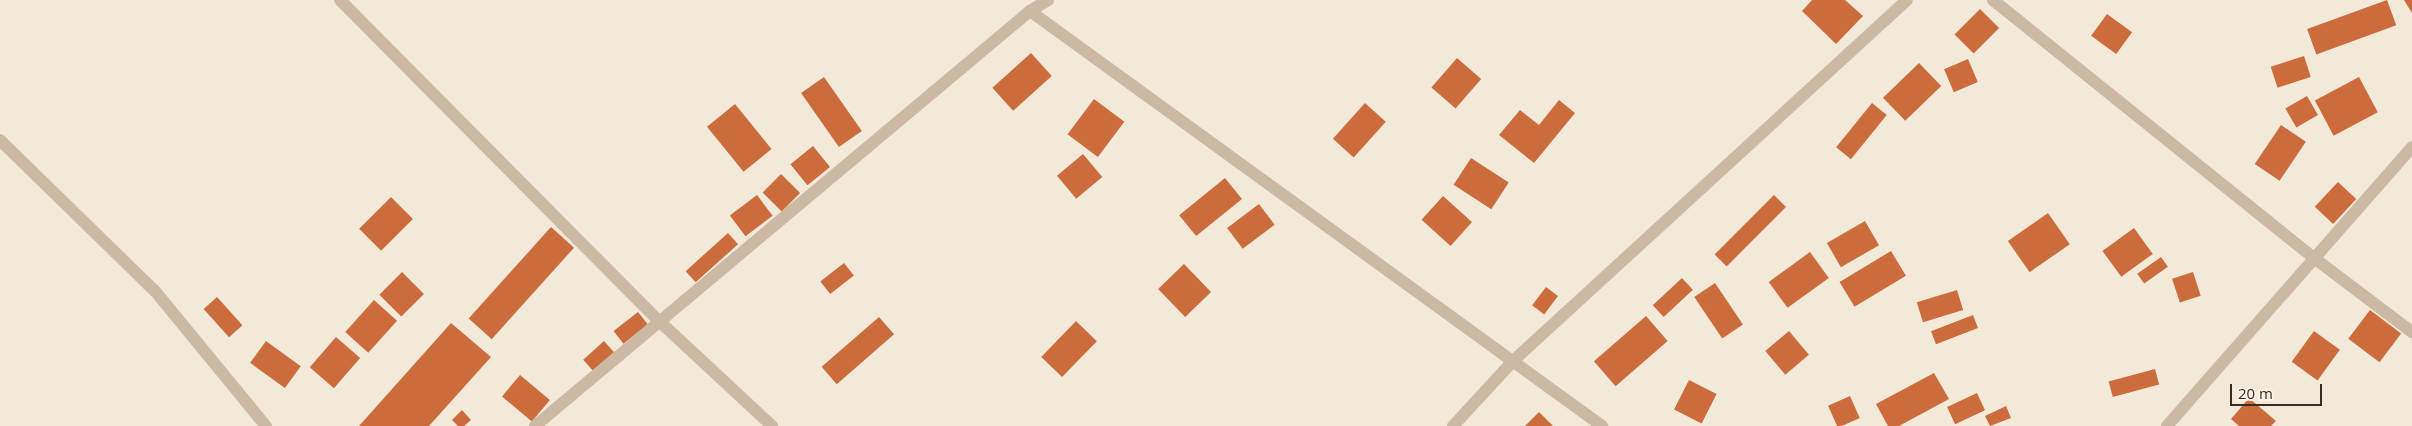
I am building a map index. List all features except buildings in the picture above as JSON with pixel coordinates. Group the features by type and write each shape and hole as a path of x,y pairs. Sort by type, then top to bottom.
{"street":[{"path":"340,0 658,320 772,426"},
{"path":"535,426 658,320 1030,11 1048,0"},
{"path":"1453,426 1513,361 1907,0"},
{"path":"1993,0 2314,258 2412,332"},
{"path":"1030,11 1602,426"},
{"path":"0,140 155,291 266,426"},
{"path":"2166,426 2412,146"}]}
